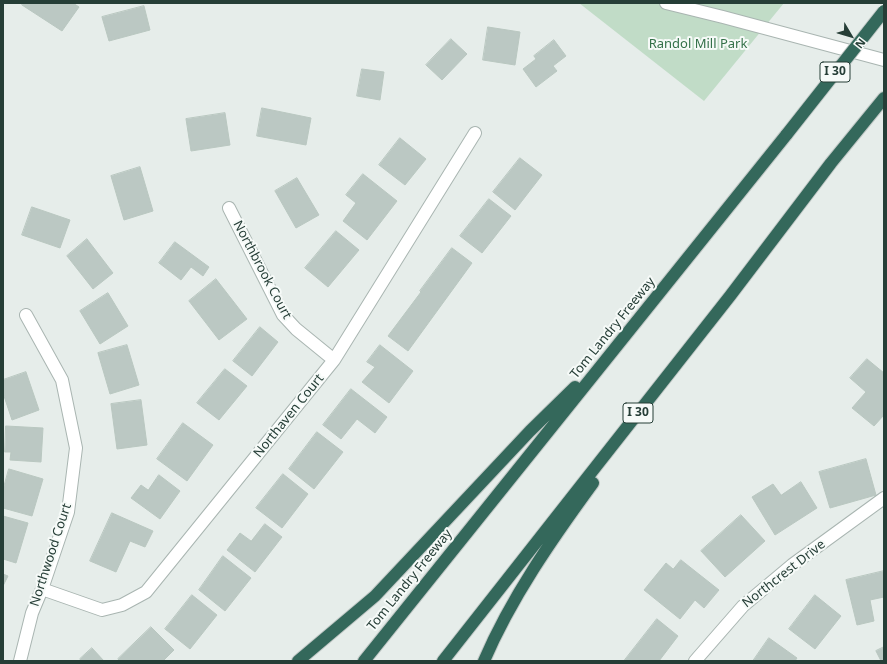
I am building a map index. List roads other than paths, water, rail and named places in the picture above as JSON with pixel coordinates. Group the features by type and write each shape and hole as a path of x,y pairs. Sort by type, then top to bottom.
{"highway":[{"name":"Tom Landry Freeway","path":"364,661 884,11"},
{"name":"I 30","path":"443,661 730,296 831,163 884,98"},
{"path":"484,661 490,646 526,581 575,508 730,296"},
{"path":"298,661 375,596 530,431 617,346"}],"street":[{"path":"666,3 884,60"},
{"name":"Northaven Court","path":"42,589 102,610 122,605 146,592 334,360 475,133"},
{"name":"Northbrook Court","path":"229,208 283,315 296,329 334,360"},
{"name":"Northwood Court","path":"20,661 32,613 42,589 68,512 76,448 62,380 26,315"},
{"name":"Northcrest Drive","path":"695,661 743,606 792,565 884,498"}],"park label":[{"name":"Randol Mill Park","path":"698,44"}]}
